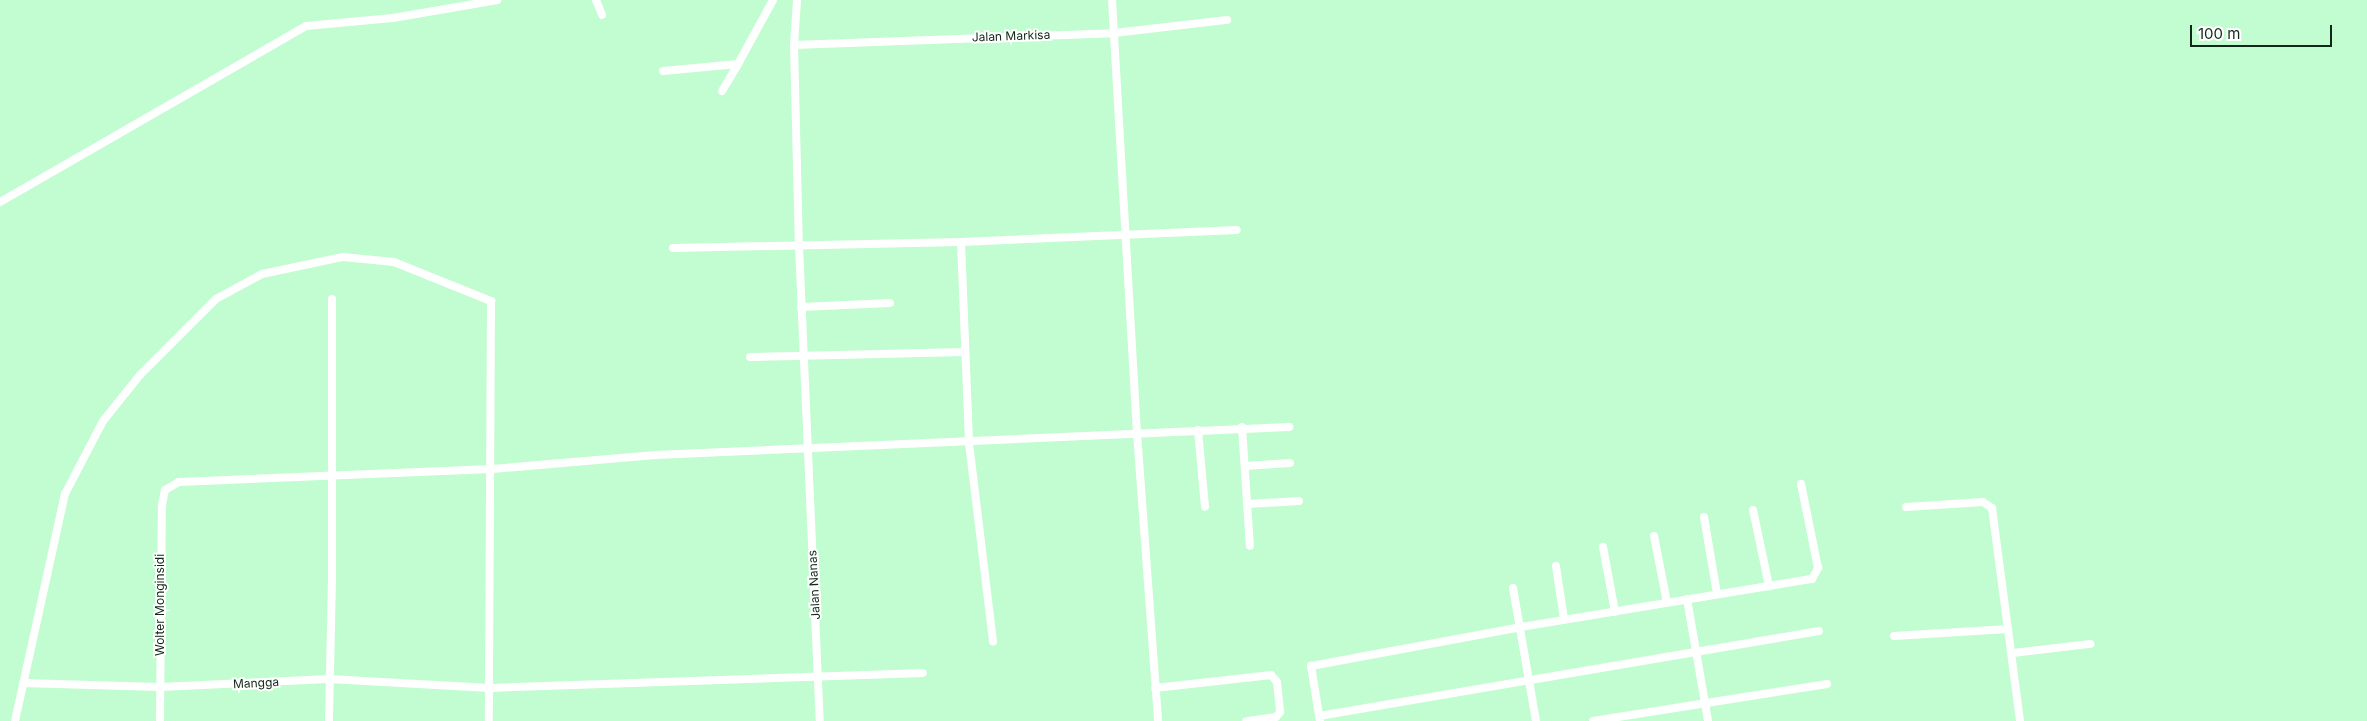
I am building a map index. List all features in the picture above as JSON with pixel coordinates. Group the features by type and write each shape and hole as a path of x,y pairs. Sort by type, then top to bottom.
{"street":[{"path":"0,202 306,26 393,18 495,0"},
{"path":"596,0 602,15"},
{"path":"722,91 773,0"},
{"name":"Jalan Nanas","path":"797,0 794,45 799,246 820,721"},
{"path":"1112,0 1124,234 1158,721"},
{"name":"Jalan Markisa","path":"794,45 1114,32 1227,20"},
{"path":"663,71 738,64"},
{"path":"673,248 961,242 1237,230"},
{"path":"961,242 969,443 993,642"},
{"path":"15,721 65,494 84,453 104,421 140,375 216,300 262,274 342,258 394,262 491,302 492,469 489,721"},
{"path":"328,721 332,299"},
{"path":"801,307 890,303"},
{"path":"750,357 803,353 965,352"},
{"path":"331,474 492,469 655,455 969,443 1137,433 1289,427"},
{"path":"1242,428 1250,546"},
{"path":"1198,430 1205,507"},
{"path":"1245,466 1290,463"},
{"name":"Wolter Monginsidi","path":"160,721 161,529 166,490 179,482 331,474"},
{"path":"1800,484 1817,575 1812,579 1564,619 1311,666 1320,718 1697,650 1819,631"},
{"path":"1247,504 1299,501"},
{"path":"1906,507 1983,502 1989,504 2013,653 2020,721"},
{"path":"1752,510 1769,586"},
{"path":"1704,517 1717,594"},
{"path":"1654,536 1667,602"},
{"path":"1604,547 1615,612"},
{"path":"1556,566 1564,619"},
{"path":"1513,588 1536,721"},
{"path":"1687,599 1708,721"},
{"path":"1894,636 2008,629"},
{"path":"2013,653 2090,644"},
{"name":"Mangga","path":"23,683 160,688 329,679 490,688 923,673"},
{"path":"1155,688 1271,675 1277,682 1280,712 1276,717 1246,721"},
{"path":"1593,721 1827,684"}]}
